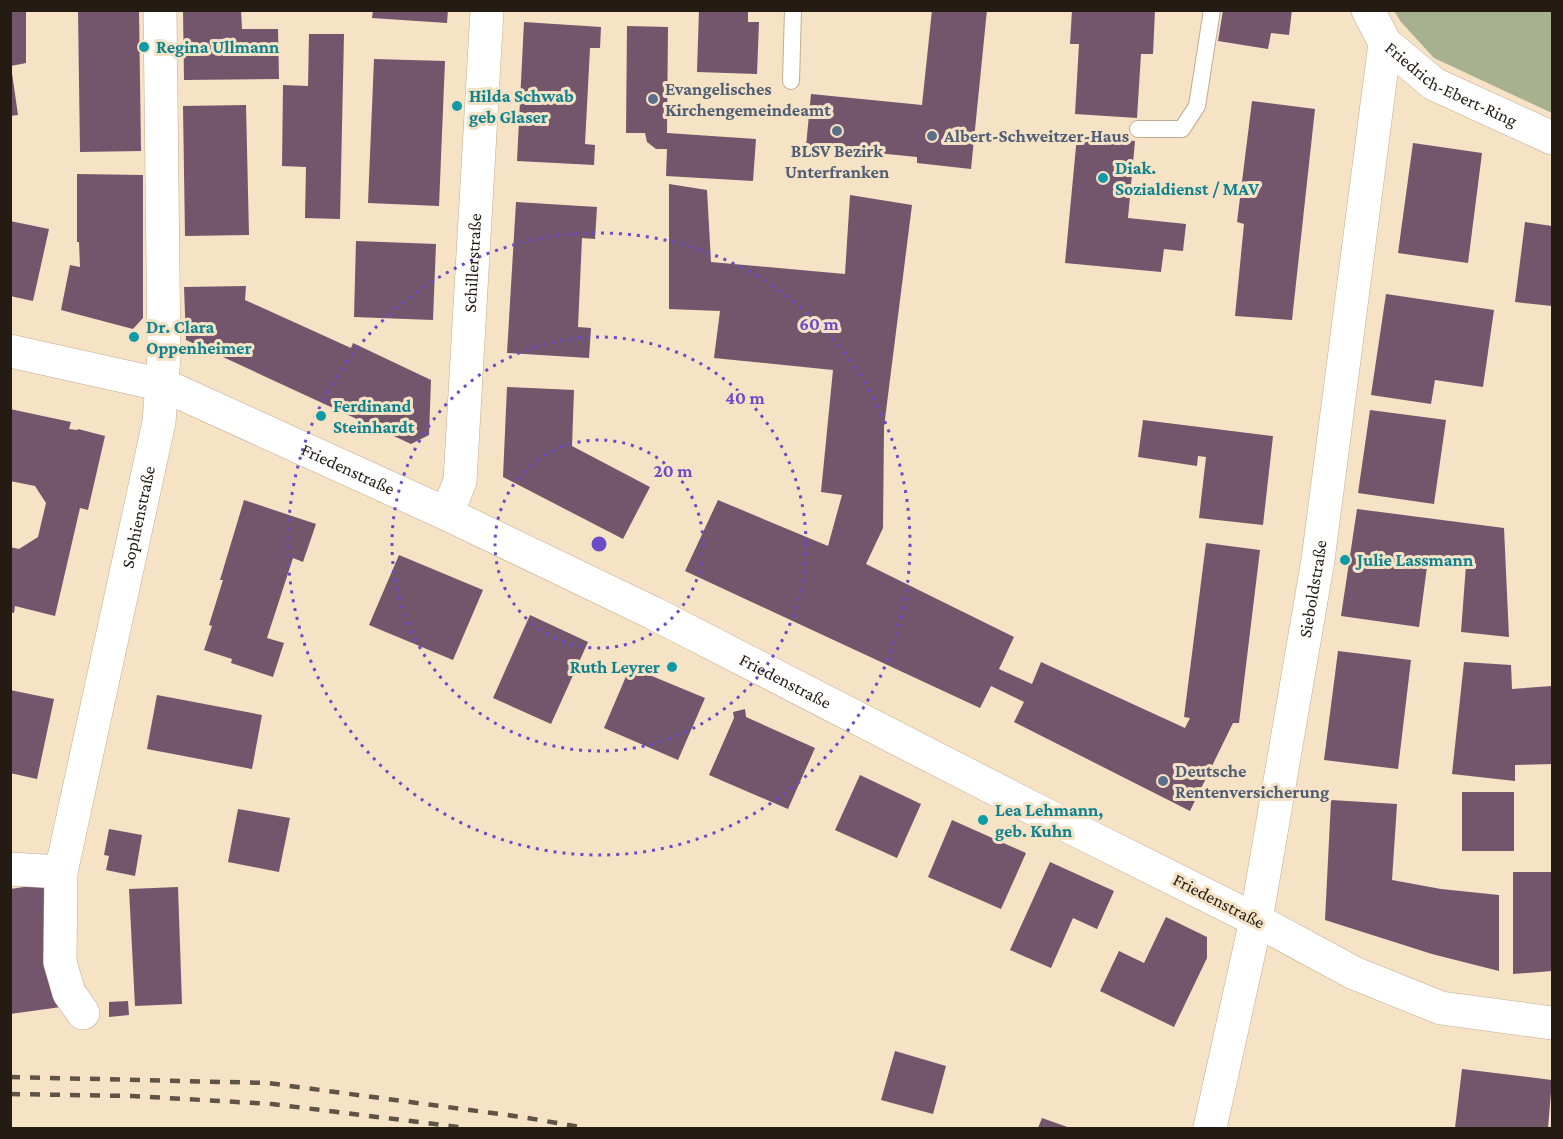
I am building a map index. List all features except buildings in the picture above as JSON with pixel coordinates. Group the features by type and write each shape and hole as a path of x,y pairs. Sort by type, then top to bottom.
{"street":[{"name":"Sophienstraße","path":"83,1013 69,993 60,962 61,872 156,434 163,385 160,10"},
{"name":"Schillerstraße","path":"447,514 460,480 487,10"},
{"name":"Friedrich-Ebert-Ring","path":"1368,10 1385,43 1434,84 1552,138"},
{"name":"Sieboldstraße","path":"1210,1128 1256,920 1318,560 1385,43"},
{"name":"Friedenstraße","path":"10,351 163,385 447,514 663,618 1256,920 1354,973 1441,1008 1552,1023"},
{"path":"10,869 61,872"}],"lane":[{"path":"791,81 793,10"},
{"path":"1137,129 1182,129 1197,106 1212,10"}],"green space":[{"path":"1394,11 1552,11 1552,113 1434,58"}],"railway":[{"path":"10,1077 268,1083 522,1117 586,1128"},
{"path":"10,1094 132,1096 272,1104 467,1128"}],"place":[{"name":"Regina Ullmann","path":"144,47"},
{"name":"Evangelisches Kirchengemeindeamt","path":"653,99"},
{"name":"Hilda Schwab geb Glaser","path":"457,106"},
{"name":"BLSV Bezirk Unterfranken","path":"837,131"},
{"name":"Albert-Schweitzer-Haus","path":"932,136"},
{"name":"Diak. Sozialdienst / MAV","path":"1103,178"},
{"name":"Dr. Clara Oppenheimer","path":"134,337"},
{"name":"Ferdinand Steinhardt","path":"321,416"},
{"name":"Julie Lassmann","path":"1345,560"},
{"name":"Ruth Leyrer","path":"672,667"},
{"name":"Deutsche Rentenversicherung","path":"1163,781"},
{"name":"Lea Lehmann, geb. Kuhn","path":"983,820"}]}
